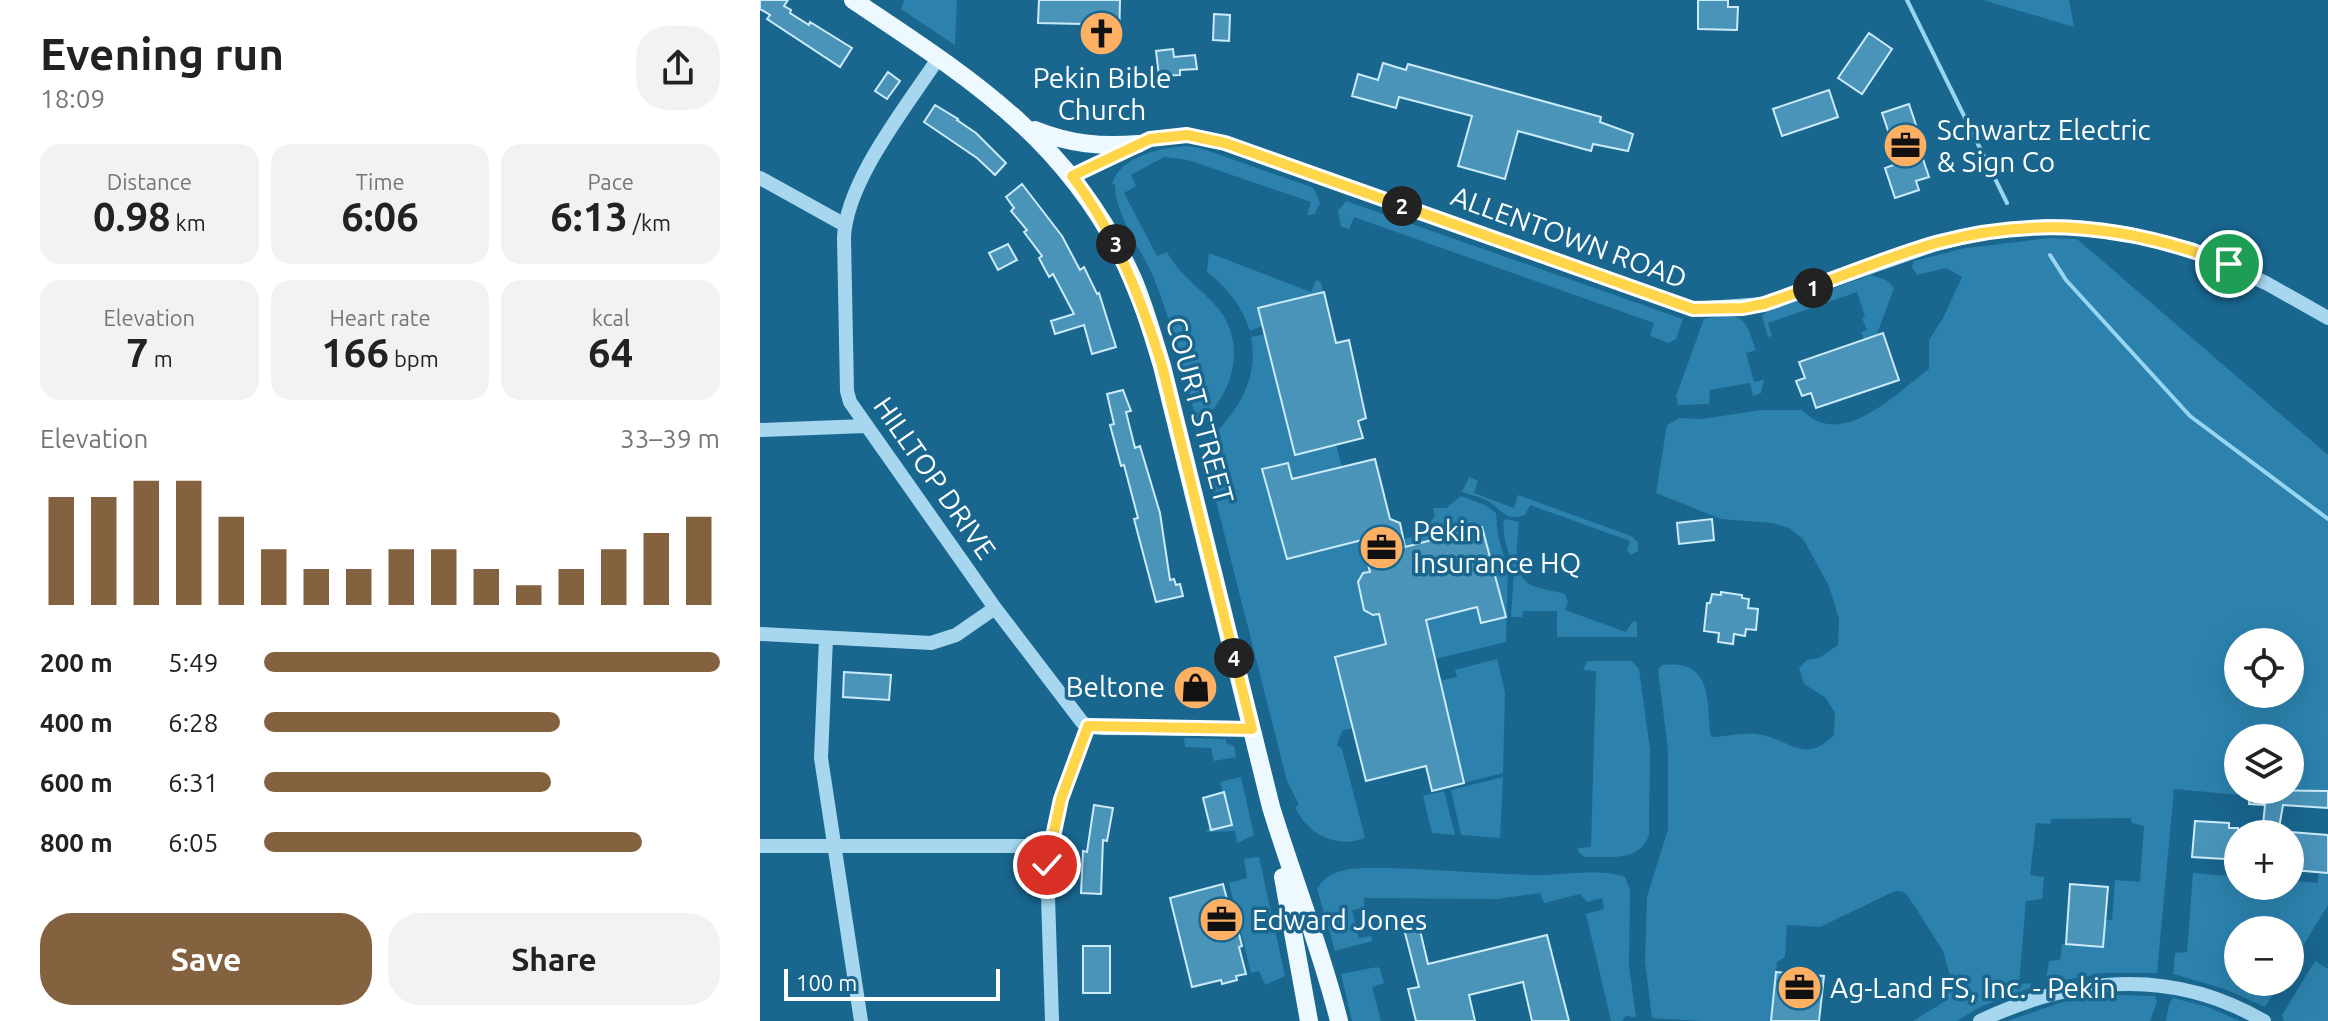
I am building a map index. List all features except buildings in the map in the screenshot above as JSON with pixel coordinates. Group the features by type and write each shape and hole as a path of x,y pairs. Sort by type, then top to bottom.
{"main road":[{"name":"COURT STREET","path":"853,0 990,94 1026,127 1072,176 1116,245 1146,315 1162,366 1271,807 1325,968 1339,1021"},
{"path":"1026,127 1078,144 1104,147 1138,144"},
{"name":"COURT STREET","path":"1271,807 1309,1021"}],"street":[{"name":"HILLTOP DRIVE","path":"939,57 859,181 845,225 847,391 865,426 995,608 1076,717 1088,726"},
{"name":"ALLENTOWN ROAD","path":"1072,176 1150,139 1187,135 1225,143 1693,309 1743,308 1764,304 1936,244 1988,232 2046,226 2130,234 2191,249 2266,283 2328,318"},
{"path":"760,178 845,225"},
{"path":"760,430 865,426"},
{"path":"760,634 931,643 956,635 995,608"},
{"path":"826,638 820,746 861,1021"},
{"path":"1052,1021 1047,878 1050,846 1061,799 1088,726 1252,729"},
{"path":"760,846 1050,846"},
{"path":"1980,1021 2025,1001 2061,991 2131,983 2202,992 2264,1021"}],"shaded area":[{"path":"904,0 957,0 955,45 901,9"},
{"path":"1983,0 2069,0 2074,27"},
{"path":"1186,146 1200,148 1311,187 1320,203 1315,214 1307,215 1311,202 1188,160 1164,157 1131,175 1136,186 1124,193 1157,256 1167,252 1217,307 1227,321 1232,337 1234,353 1228,384 1221,399 1199,424 1161,298 1124,221 1115,185 1112,184 1116,174 1132,160"},
{"path":"1346,201 1683,319 1676,339 1669,343 1650,336 1654,323 1354,217 1349,229 1341,227 1338,211"},
{"path":"2050,238 2077,239 2328,455 2328,791 2304,791 2304,724 2224,724 2224,794 2174,789 2157,973 2104,973 2049,983 2046,979 2049,961 2060,960 2062,944 2103,946 2105,920 2112,920 2115,880 2140,882 2144,826 2132,823 2131,818 2051,819 2050,824 2036,823 2030,875 2044,877 2042,899 2026,901 2019,984 2031,983 2030,988 1980,1007 1957,1021 1913,1021 1947,1000 1945,990 1951,979 1943,951 1910,899 1904,892 1895,891 1820,927 1787,925 1785,957 1777,962 1771,1021 1652,1018 1645,961 1647,897 1668,829 1668,750 1658,670 1662,665 1679,665 1699,676 1707,698 1711,737 1757,734 1796,748 1814,748 1834,735 1835,713 1826,698 1804,684 1799,668 1807,660 1819,658 1838,645 1839,619 1829,586 1803,539 1789,528 1773,523 1721,519 1656,493 1667,425 1680,418 1702,419 1761,410 1802,410 1817,421 1834,424 1850,422 1884,404 1929,369 1929,340 1962,277 1946,268 1917,275 1912,267 1914,261 1965,248"},
{"path":"1209,253 1311,292 1316,280 1321,282 1323,292 1258,307 1264,325 1250,331 1233,298 1207,272"},
{"path":"1871,275 1886,280 1894,288 1877,334 1864,339 1861,332 1867,330 1862,318 1865,316 1857,292 1768,323 1772,336 1768,337 1762,316 1767,311"},
{"path":"1721,315 1737,317 1748,329 1756,350 1746,353 1754,382 1764,380 1761,393 1753,396 1750,383 1710,390 1709,404 1678,405 1676,396 1704,319"},
{"path":"1266,334 1336,445 1342,467 1292,479 1286,464 1264,469 1286,556 1289,558 1362,540 1372,572 1363,573 1358,582 1364,610 1373,615 1386,612 1386,644 1335,657 1353,728 1342,731 1337,745 1342,749 1365,838 1354,841 1333,840 1315,832 1295,807 1299,805 1287,781 1202,446 1242,398 1252,369 1251,337"},
{"path":"1469,477 1478,481 1474,493 1514,508 1518,495 1631,536 1638,542 1638,551 1631,555 1627,550 1630,541 1530,505 1525,515 1509,516 1486,500 1462,492"},
{"path":"1461,496 1496,513 1498,536 1508,569 1506,642 1435,659 1429,631 1409,636 1411,624 1477,607 1483,623 1506,615 1479,528 1405,547 1404,539 1422,534 1435,516 1433,508 1446,508"},
{"path":"1506,519 1519,522 1517,558 1525,581 1565,594 1568,602 1565,610 1626,632 1635,621 1637,637 1557,637 1557,611 1523,611 1522,617 1511,617 1514,570 1505,541 1503,522"},
{"path":"1497,659 1505,692 1503,773 1464,783 1440,681 1457,677 1455,670"},
{"path":"1587,661 1632,661 1639,669 1650,750 1649,835 1638,850 1622,856 1584,857 1578,851 1578,848 1591,847 1596,671 1583,670"},
{"path":"1184,738 1226,739 1226,743 1234,746 1236,757 1214,761 1211,748 1185,747"},
{"path":"1241,777 1254,835 1237,843 1235,831 1206,832 1210,827 1211,830 1232,825 1220,782"},
{"path":"1503,777 1500,838 1461,835 1451,790"},
{"path":"1444,791 1455,835 1432,833 1423,796"},
{"path":"1259,857 1285,976 1265,985 1259,971 1251,973 1229,883 1247,878 1244,859"},
{"path":"1361,868 1539,875 1594,872 1625,877 1630,890 1629,966 1636,1017 1626,1016 1622,1021 1611,1021 1586,914 1604,909 1602,898 1587,902 1580,894 1544,903 1540,893 1497,899 1364,898 1364,908 1352,910 1359,938 1371,936 1372,941 1335,951 1317,889 1325,879 1336,873"},
{"path":"2319,872 2328,873 2328,905 2304,944 2304,916 2224,916 2224,989 2173,974 2175,953 2187,952 2193,873 2224,876 2224,900 2304,900 2304,882 2318,883"},
{"path":"2315,961 2328,969 2328,1021 2284,1021 2282,1015 2294,996 2304,996 2304,979"},
{"path":"1377,967 1384,983 1372,987 1381,1021 1352,1021 1341,974"},
{"path":"2115,995 2155,996 2157,1002 2150,1021 2007,1021 2063,1002"},
{"path":"2241,996 2272,996 2265,1007"},
{"path":"2173,998 2208,1007 2240,1021 2166,1021"}],"waterway":[{"path":"1907,0 2007,203"},
{"path":"2050,255 2066,280 2190,416 2328,519"}],"place":[{"name":"Pekin Bible Church","path":"1102,33"},
{"name":"Schwartz Electric & Sign Co","path":"1906,146"},
{"name":"Pekin Insurance HQ","path":"1382,547"},
{"name":"Beltone","path":"1196,687"},
{"name":"Edward Jones","path":"1221,920"},
{"name":"Ag-Land FS, Inc. - Pekin","path":"1799,988"}],"route":[{"path":"1047,865 1061,799 1088,726 1252,729 1149,323 1123,259 1103,221 1072,176 1150,139 1187,135 1225,143 1693,309 1743,308 1764,304 1936,244 1988,232 2046,226 2077,227 2161,240 2229,264"}]}
